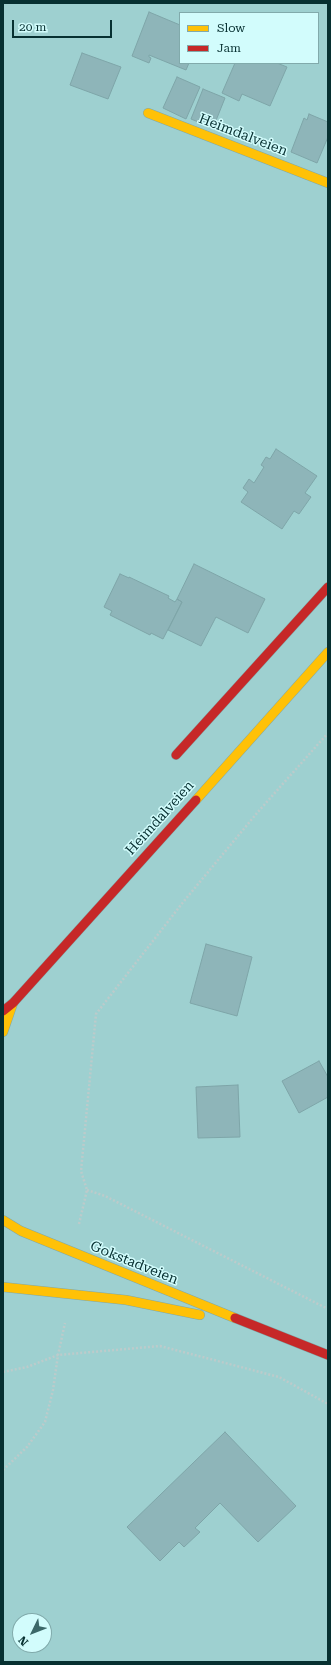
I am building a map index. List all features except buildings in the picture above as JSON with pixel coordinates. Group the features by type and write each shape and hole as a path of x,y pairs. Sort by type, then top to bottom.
{"main road":[{"name":"Heimdalveien","path":"148,113 328,183"},
{"path":"176,755 328,587"},
{"name":"Heimdalveien","path":"3,1011 13,1003 328,652"},
{"name":"Heimdalveien","path":"3,1032 13,1003"},
{"name":"Gokstadveien","path":"3,1220 28,1234 126,1275 328,1355"},
{"name":"Gokstadveien","path":"3,1287 126,1300 256,1327"}],"path":[{"path":"78,1227 87,1190 81,1171 96,1014 184,901 257,813 328,733"},
{"path":"87,1190 112,1200 328,1310"},
{"path":"3,1470 27,1447 45,1422 53,1390 58,1355 66,1317"},
{"path":"3,1372 27,1367 58,1355 160,1346 279,1377 328,1404"}],"traffic: slow":[{"path":"148,113 328,183"},
{"path":"196,800 328,652"},
{"path":"3,1032 13,1003"},
{"path":"3,1220 21,1231 235,1318"},
{"path":"3,1287 126,1300 200,1315"}],"traffic: jam":[{"path":"176,755 328,587"},
{"path":"3,1011 13,1003 196,800"},
{"path":"235,1318 328,1355"}]}
